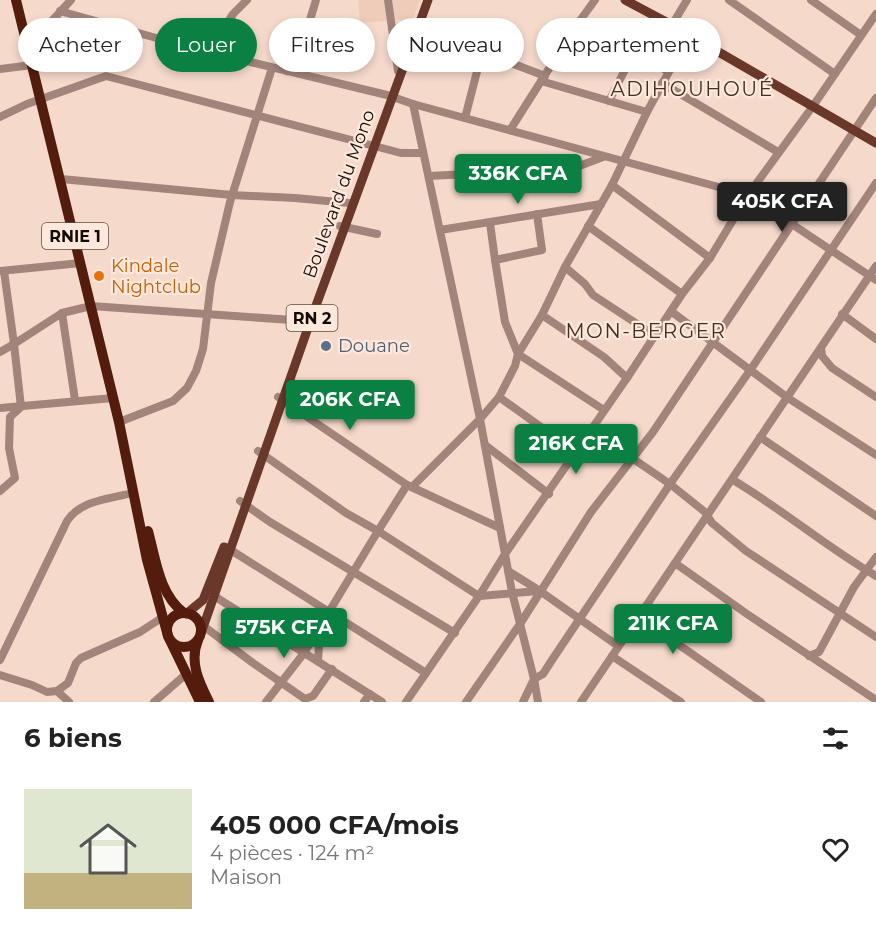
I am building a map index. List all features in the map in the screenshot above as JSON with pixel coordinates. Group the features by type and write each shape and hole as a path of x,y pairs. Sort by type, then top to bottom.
{"highway":[{"name":"RNIE 1","path":"16,0 21,18"},
{"name":"RNIE 1","path":"34,72 119,422 132,493 168,636 200,702"},
{"name":"RNIE 1","path":"129,473 139,499 164,588 172,603 185,614"},
{"path":"200,634 191,646 182,647 173,644 168,636 169,622 176,615 185,614 198,622 200,634 194,648 196,671 209,702"}],"main road":[{"name":"Boulevard du Mono","path":"417,18 423,0"},
{"name":"Boulevard du Mono","path":"422,18 428,0"},
{"path":"625,0 659,18"},
{"path":"721,54 876,143"},
{"name":"Boulevard du Mono","path":"390,96 398,72"},
{"name":"Boulevard du Mono","path":"200,634 242,503 400,72"},
{"name":"Boulevard du Mono","path":"280,399 306,321 372,145"},
{"name":"Boulevard du Mono","path":"185,614 203,600 227,548"}],"street":[{"path":"54,18 70,0"},
{"path":"230,18 247,0"},
{"path":"311,18 316,0"},
{"path":"388,0 391,18"},
{"path":"582,18 595,0"},
{"path":"676,18 687,0"},
{"path":"729,0 835,74"},
{"path":"811,0 861,35"},
{"path":"60,11 155,38"},
{"path":"419,702 408,699 455,633 505,554 549,494 654,334 710,258 748,195 876,14"},
{"path":"0,69 18,66"},
{"path":"524,70 609,101 648,112"},
{"path":"119,422 169,404 187,388 196,371 201,356 211,284 232,195 271,72"},
{"path":"291,72 390,96 603,157 748,195 873,278"},
{"path":"465,118 477,72"},
{"path":"510,130 547,72"},
{"path":"609,101 624,72"},
{"path":"266,702 304,653 378,531 409,486 480,419 499,397 515,366 518,354 542,315 565,267 612,185 668,72"},
{"path":"0,117 106,76 401,153 422,153"},
{"path":"662,83 778,152"},
{"path":"466,702 520,624 591,512 652,432 790,223 876,98"},
{"path":"413,104 480,419 512,592 534,679 537,702"},
{"path":"429,177 562,169 603,157"},
{"path":"61,179 349,203"},
{"path":"523,702 534,679 543,674 670,483 751,369 876,183"},
{"path":"612,185 710,258"},
{"path":"440,230 601,204"},
{"path":"495,260 542,250 537,214"},
{"path":"490,223 505,322 518,354 604,410"},
{"path":"588,226 682,294"},
{"path":"343,227 377,234"},
{"path":"21,407 2,271 81,263"},
{"path":"585,701 618,646 733,480 842,314 873,278 876,266"},
{"path":"565,267 585,284 593,295 654,334"},
{"path":"0,352 62,313 90,306 306,321"},
{"path":"672,312 788,398 876,455"},
{"path":"62,313 75,400"},
{"path":"842,314 876,339"},
{"path":"542,315 604,357 627,378"},
{"path":"821,348 824,362 876,398"},
{"path":"499,397 576,452"},
{"path":"0,408 113,398"},
{"path":"280,399 409,486 500,528"},
{"path":"0,491 15,478 9,448 10,417 21,407"},
{"path":"591,430 670,483 708,516 712,523 746,551 876,637"},
{"path":"760,437 876,516"},
{"path":"485,445 549,494"},
{"path":"261,453 346,513 479,596 540,591"},
{"path":"733,480 765,499 876,576"},
{"path":"0,660 72,513 92,503 132,493"},
{"path":"242,503 455,633"},
{"path":"227,548 426,673"},
{"path":"821,662 819,652 865,570 876,557"},
{"path":"675,563 876,700"},
{"path":"508,571 618,646"},
{"path":"214,596 382,702"},
{"path":"0,675 32,684 47,692 57,691 68,683 76,663 81,658 140,632 163,617"},
{"path":"639,617 761,702"},
{"path":"318,661 320,628"},
{"path":"200,634 305,699 313,696 332,669"},
{"path":"809,656 819,652"},
{"path":"612,656 681,702"},
{"path":"154,702 185,675"},
{"path":"57,691 69,702"},
{"path":"364,702 370,694"}],"shaded area":[{"path":"358,0 420,0 413,18 387,18 387,21 375,22 375,18 360,18"}],"place":[{"name":"Kindale Nightclub","path":"99,276"},
{"name":"Douane","path":"326,346"}],"district":[{"name":"ADIHOUHOUÉ","path":"692,89"},
{"name":"MON-BERGER","path":"646,331"}]}
